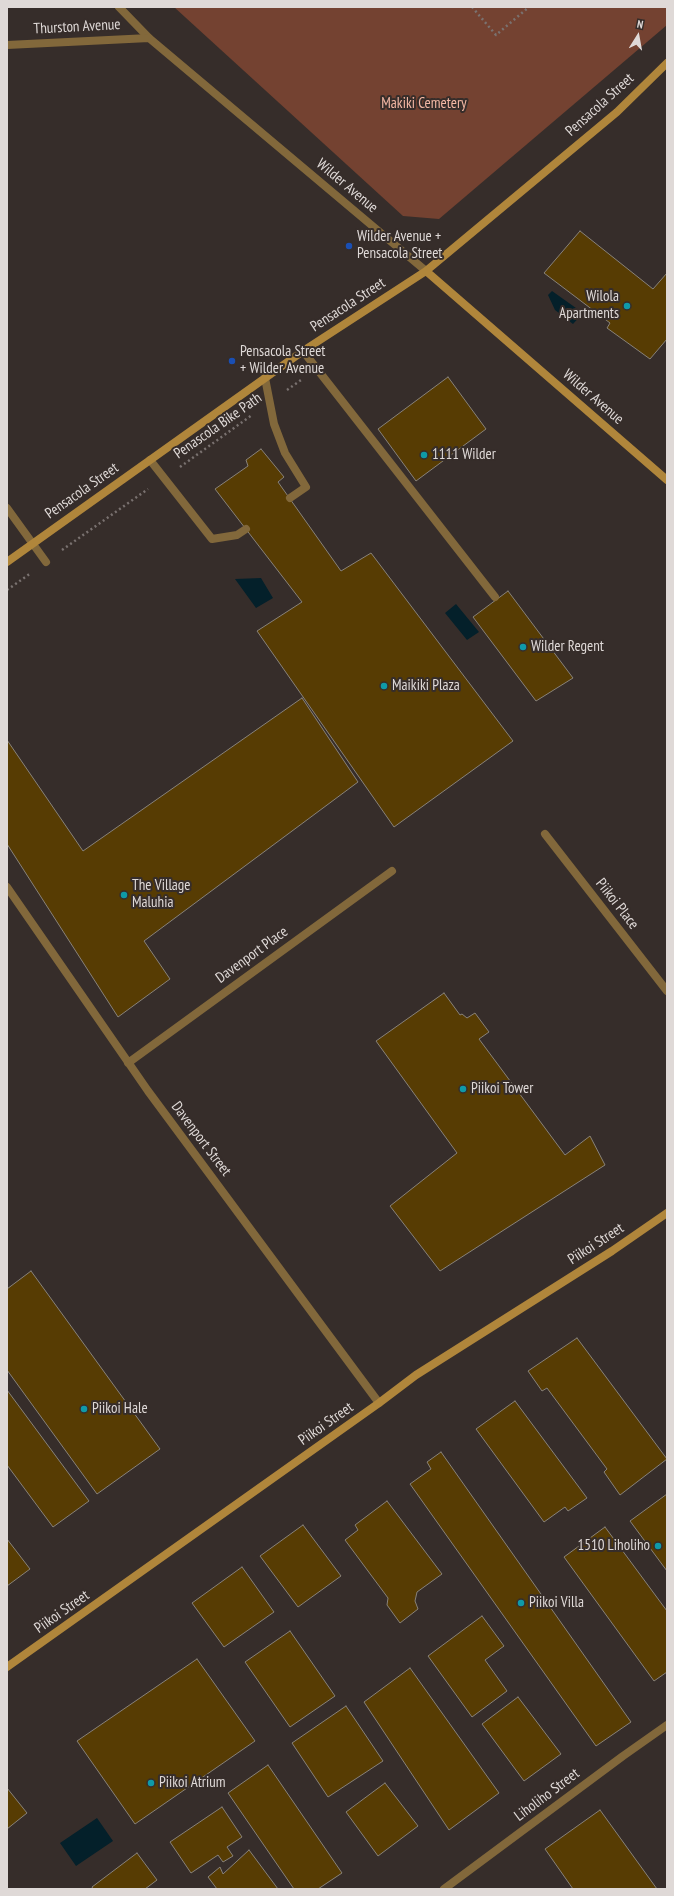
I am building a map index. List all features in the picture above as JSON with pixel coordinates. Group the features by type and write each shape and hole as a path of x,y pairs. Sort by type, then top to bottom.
{"main road":[{"name":"Pensacola Street","path":"7,562 303,351 426,271 617,112 667,62"},
{"name":"Wilder Avenue","path":"426,271 667,480"},
{"name":"Piikoi Street","path":"7,1668 379,1403 416,1375 612,1251 667,1213"}],"street":[{"name":"Wilder Avenue","path":"119,7 149,38 426,271"},
{"name":"Thurston Avenue","path":"7,45 149,38"},
{"path":"303,351 495,596"},
{"path":"265,378 274,424 285,453 306,487 290,498"},
{"path":"150,460 212,540 237,535 246,529"},
{"path":"7,508 46,562"},
{"name":"Piikoi Place","path":"545,834 667,991"},
{"name":"Davenport Place","path":"128,1063 392,871"},
{"name":"Davenport Street","path":"7,887 128,1063 379,1403"},
{"name":"Liholiho Street","path":"444,1889 667,1725"}],"path":[{"path":"472,7 496,35 529,7"},
{"name":"Penascola Bike Path","path":"7,590 317,368"}],"green space":[{"name":"Makiki Cemetery","path":"174,7 667,7 667,25 439,219 403,216"}],"water":[{"path":"552,291 583,313 573,324 555,310 548,295"},
{"path":"261,578 273,598 256,608 235,579"},
{"path":"456,604 479,632 467,640 445,613"},
{"path":"97,1818 113,1841 76,1866 60,1843"}],"building":[{"name":"Wilola Apartments","path":"580,231 653,289 667,273 667,339 650,359 607,328 610,323 544,273"},
{"name":"1111 Wilder","path":"448,377 486,429 416,481 378,429"},
{"name":"Maikiki Plaza","path":"261,449 284,477 278,482 341,571 371,553 513,741 394,827 257,631 302,602 215,489 248,466 246,460"},
{"name":"Wilder Regent","path":"508,591 573,678 536,701 473,617"},
{"name":"The Village Maluhia","path":"302,698 358,782 144,941 170,979 118,1017 7,844 7,740 83,851"},
{"name":"Piikoi Tower","path":"444,993 460,1015 462,1014 467,1018 475,1013 489,1032 479,1039 565,1155 590,1136 605,1165 440,1271 390,1206 457,1153 376,1041"},
{"name":"Piikoi Hale","path":"31,1271 160,1449 97,1494 7,1370 7,1289"},
{"path":"577,1338 667,1459 620,1495 604,1472 607,1469 547,1388 542,1391 528,1371"},
{"path":"7,1390 89,1501 53,1527 7,1465"},
{"path":"515,1401 587,1498 568,1511 565,1507 544,1522 476,1429"},
{"name":"Piikoi Villa","path":"441,1452 631,1722 596,1746 410,1484 431,1469 427,1462"},
{"name":"1510 Liholiho","path":"667,1494 667,1571 630,1521"},
{"path":"387,1501 442,1574 417,1592 415,1601 418,1609 400,1623 387,1605 388,1598 345,1540 358,1530 355,1525"},
{"path":"303,1525 341,1576 298,1607 260,1556"},
{"path":"605,1527 667,1611 667,1672 654,1681 564,1557"},
{"path":"7,1539 30,1569 7,1586"},
{"path":"242,1567 274,1612 224,1647 192,1603"},
{"path":"482,1616 504,1646 485,1660 507,1691 472,1717 428,1656"},
{"path":"290,1631 335,1696 290,1727 245,1662"},
{"name":"Piikoi Atrium","path":"197,1659 255,1741 135,1824 77,1741"},
{"path":"410,1668 499,1793 449,1830 364,1702"},
{"path":"518,1697 561,1754 524,1781 482,1724"},
{"path":"346,1706 383,1761 328,1797 292,1743"},
{"path":"268,1765 342,1873 318,1889 294,1889 228,1793"},
{"path":"385,1783 418,1826 378,1856 346,1812"},
{"path":"7,1788 27,1813 7,1829"},
{"path":"222,1807 242,1837 227,1847 233,1856 223,1862 218,1855 191,1873 170,1842"},
{"path":"600,1810 657,1889 573,1889 545,1849"},
{"path":"249,1850 278,1889 217,1889 208,1877 220,1867 223,1874"},
{"path":"137,1853 157,1880 145,1889 93,1889 92,1887"}],"place":[{"name":"Wilder Avenue + Pensacola Street","path":"349,246"},
{"name":"Wilola Apartments","path":"627,306"},
{"name":"Pensacola Street + Wilder Avenue","path":"232,361"},
{"name":"1111 Wilder","path":"424,455"},
{"name":"Wilder Regent","path":"523,647"},
{"name":"Maikiki Plaza","path":"384,686"},
{"name":"The Village Maluhia","path":"124,895"},
{"name":"Piikoi Tower","path":"463,1089"},
{"name":"Piikoi Hale","path":"84,1409"},
{"name":"1510 Liholiho","path":"658,1546"},
{"name":"Piikoi Villa","path":"521,1603"},
{"name":"Piikoi Atrium","path":"151,1783"}]}
